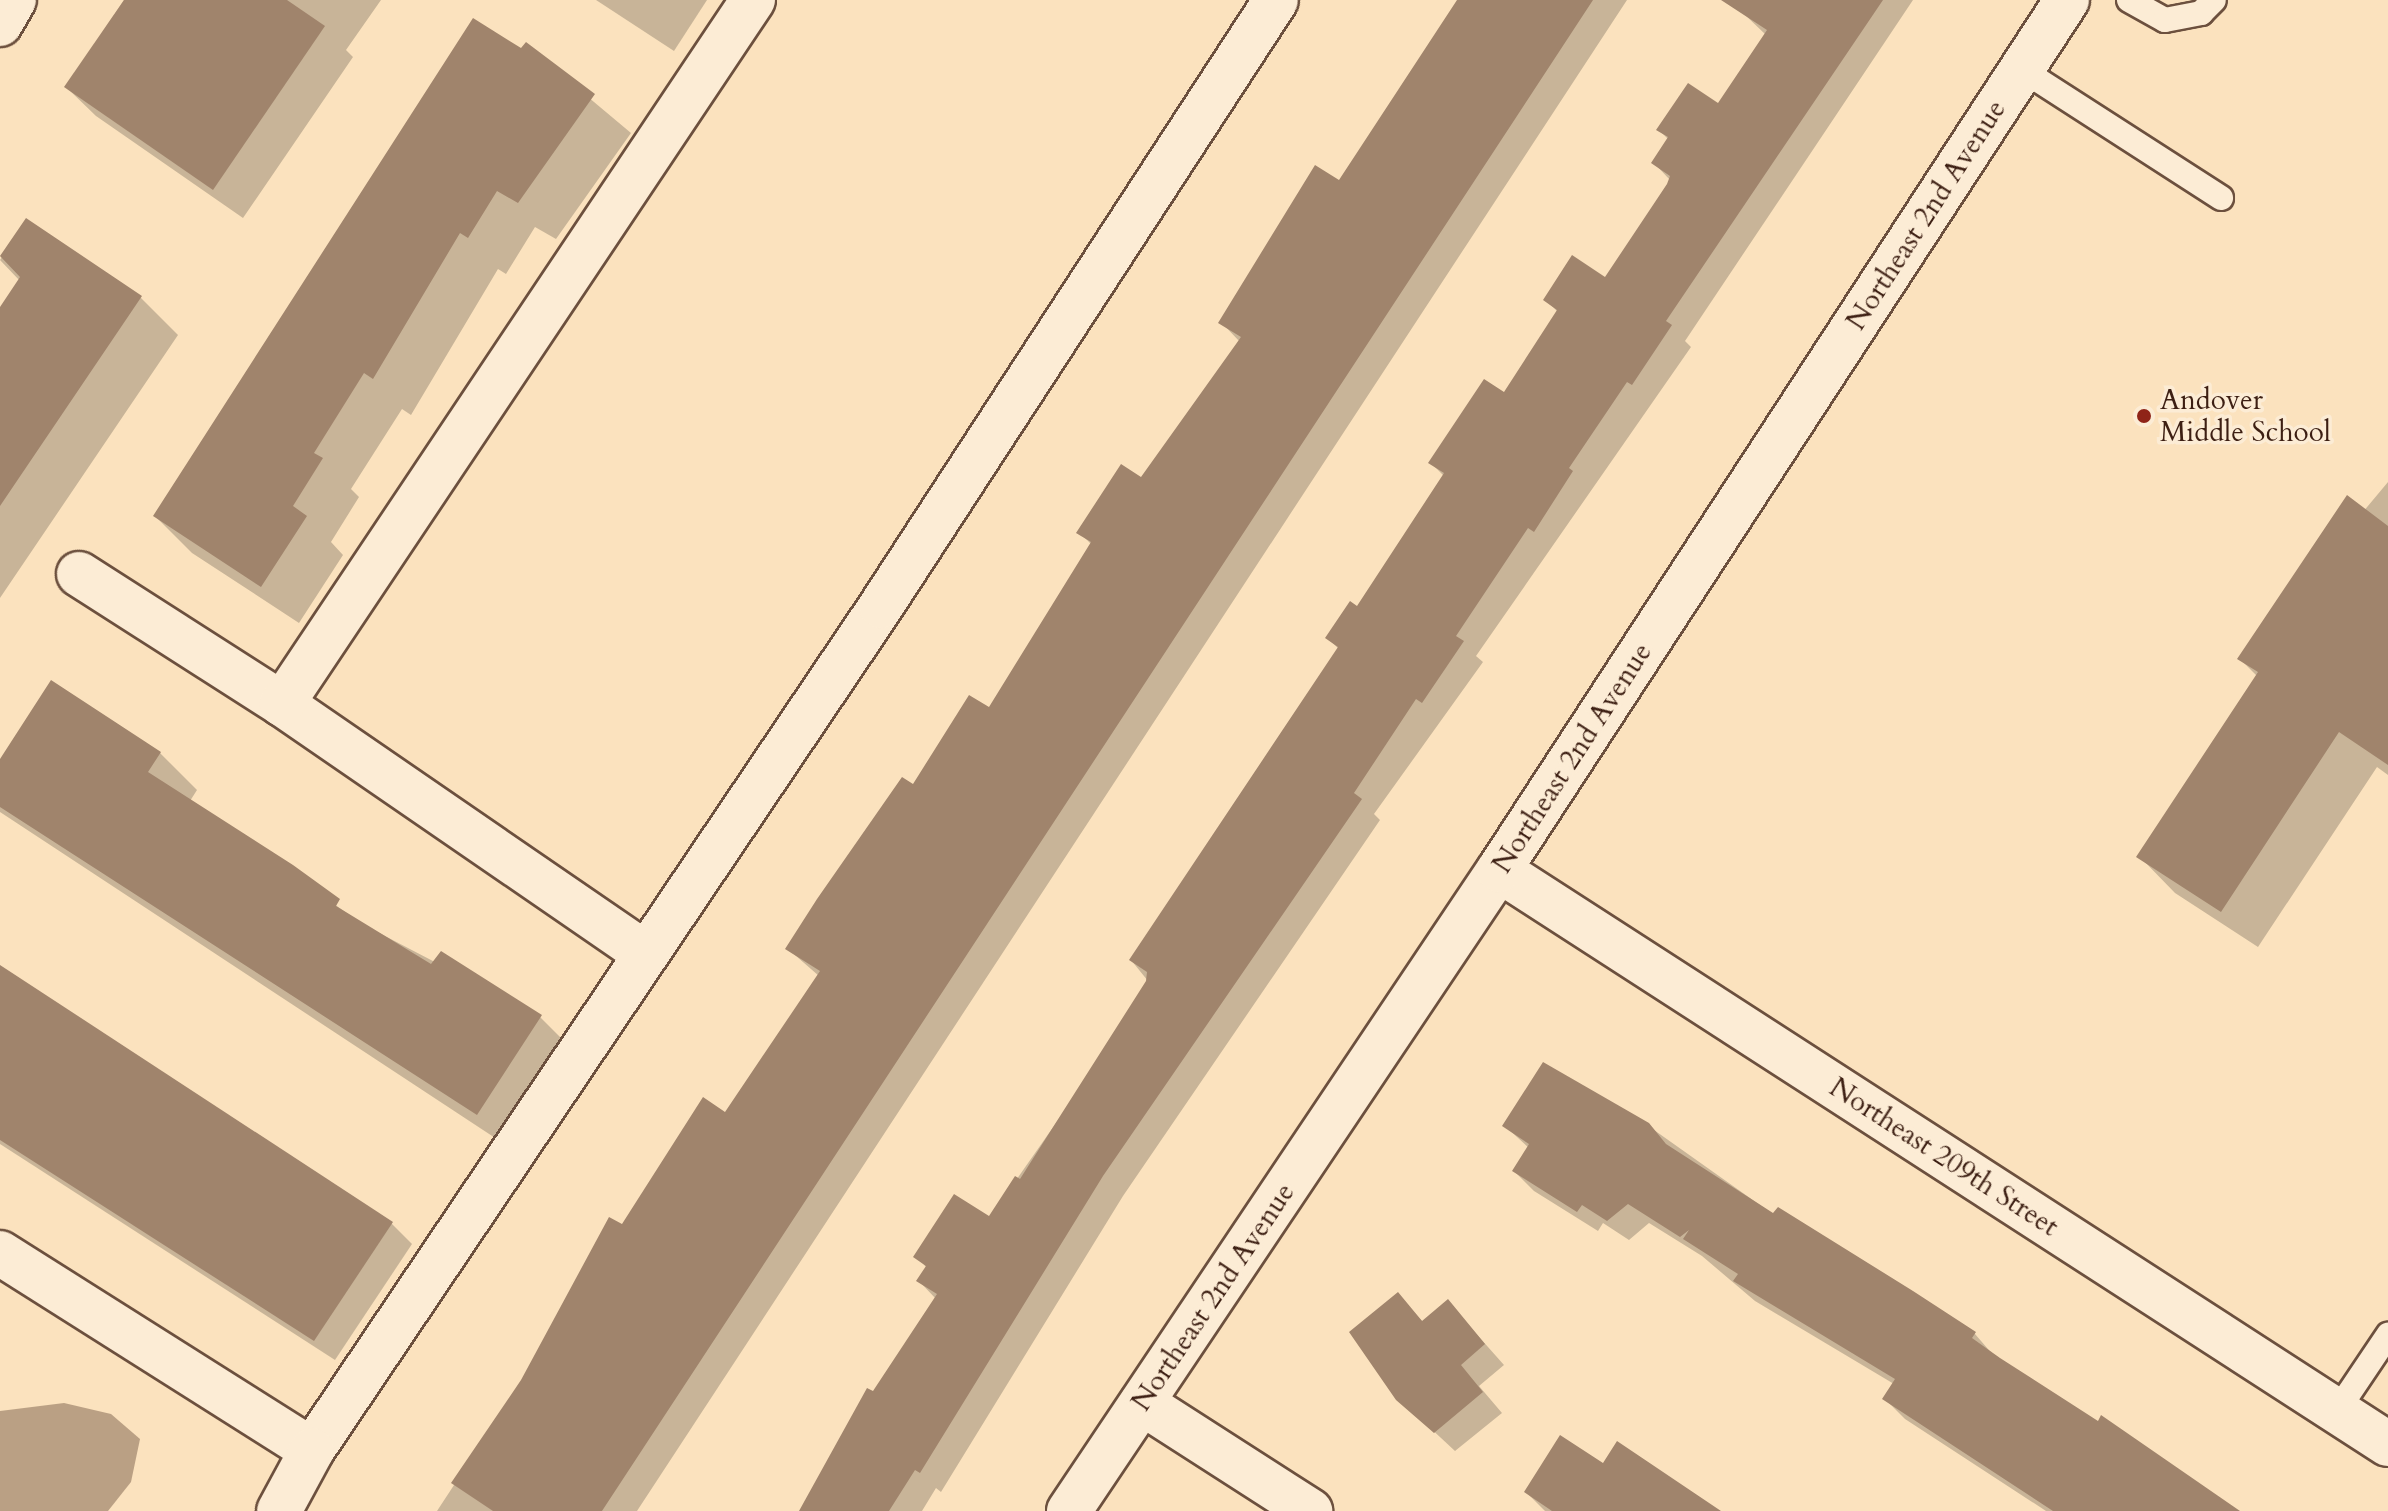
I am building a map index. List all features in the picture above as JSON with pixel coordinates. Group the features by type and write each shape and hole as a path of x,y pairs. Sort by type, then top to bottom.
{"street":[{"path":"0,24 14,0"},
{"path":"282,704 753,0"},
{"path":"279,1511 312,1450 646,954 1276,0"},
{"name":"Northeast 2nd Avenue","path":"1069,1511 1499,870 2067,0"},
{"path":"79,574 282,704 646,954"},
{"name":"Northeast 209th Street","path":"1499,870 2388,1444"},
{"path":"0,1253 312,1450"},
{"path":"1142,1403 1310,1511"}],"lane":[{"path":"2129,0 2165,20 2201,13 2214,0"},
{"path":"2021,69 2221,198"},
{"path":"2337,1411 2388,1335"}],"shaded area":[{"path":"64,1403 111,1414 140,1439 131,1482 108,1511 0,1511 0,1411"}],"building":[{"path":"124,0 287,0 325,26 213,190 64,87"},
{"path":"1457,0 1593,0 602,1511 493,1511 451,1483 521,1380 609,1217 622,1224 703,1097 725,1112 820,971 785,949 817,899 902,777 913,784 969,695 989,707 1091,542 1076,533 1121,464 1141,477 1241,337 1218,323 1315,165 1339,180"},
{"path":"1721,0 1883,0 1666,321 1672,325 1632,385 1627,382 1569,468 1573,471 1534,532 1528,528 1456,636 1464,641 1422,703 1416,699 1354,793 1362,799 1103,1176 920,1473 915,1470 889,1511 799,1511 867,1388 873,1391 937,1294 916,1281 926,1266 913,1257 954,1194 989,1216 1015,1176 1020,1179 1146,981 1147,972 1129,960 1338,647 1325,638 1350,601 1357,606 1444,473 1428,463 1484,379 1504,392 1557,310 1543,300 1572,255 1605,277 1667,184 1670,176 1651,163 1668,137 1656,130 1688,83 1718,103 1767,30"},
{"path":"473,18 521,48 526,42 595,94 518,203 497,191 468,238 460,233 373,379 364,373 314,453 323,458 293,506 307,516 261,587 153,516"},
{"path":"26,218 142,296 0,506 0,307 20,277 0,256"},
{"path":"2347,495 2388,526 2388,765 2339,732 2221,912 2136,857 2258,672 2237,659"},
{"path":"51,680 161,752 148,772 293,865 340,899 336,906 431,964 441,951 542,1015 477,1115 0,807 0,759"},
{"path":"0,965 393,1222 314,1341 0,1140"},
{"path":"1543,1062 1649,1123 1666,1144 1773,1213 1778,1207 1913,1291 1976,1332 1972,1338 2000,1358 2098,1421 2101,1415 2240,1511 2053,1511 1882,1399 1895,1379 1733,1281 1738,1274 1683,1239 1689,1230 1680,1237 1628,1204 1607,1221 1582,1205 1577,1212 1512,1171 1529,1144 1502,1126"},
{"path":"1398,1292 1422,1321 1448,1299 1485,1344 1461,1365 1483,1392 1434,1433 1396,1400 1349,1332"},
{"path":"1560,1435 1603,1463 1617,1441 1721,1511 1552,1511 1524,1492"}],"place":[{"name":"Andover Middle School","path":"2144,416"}]}
